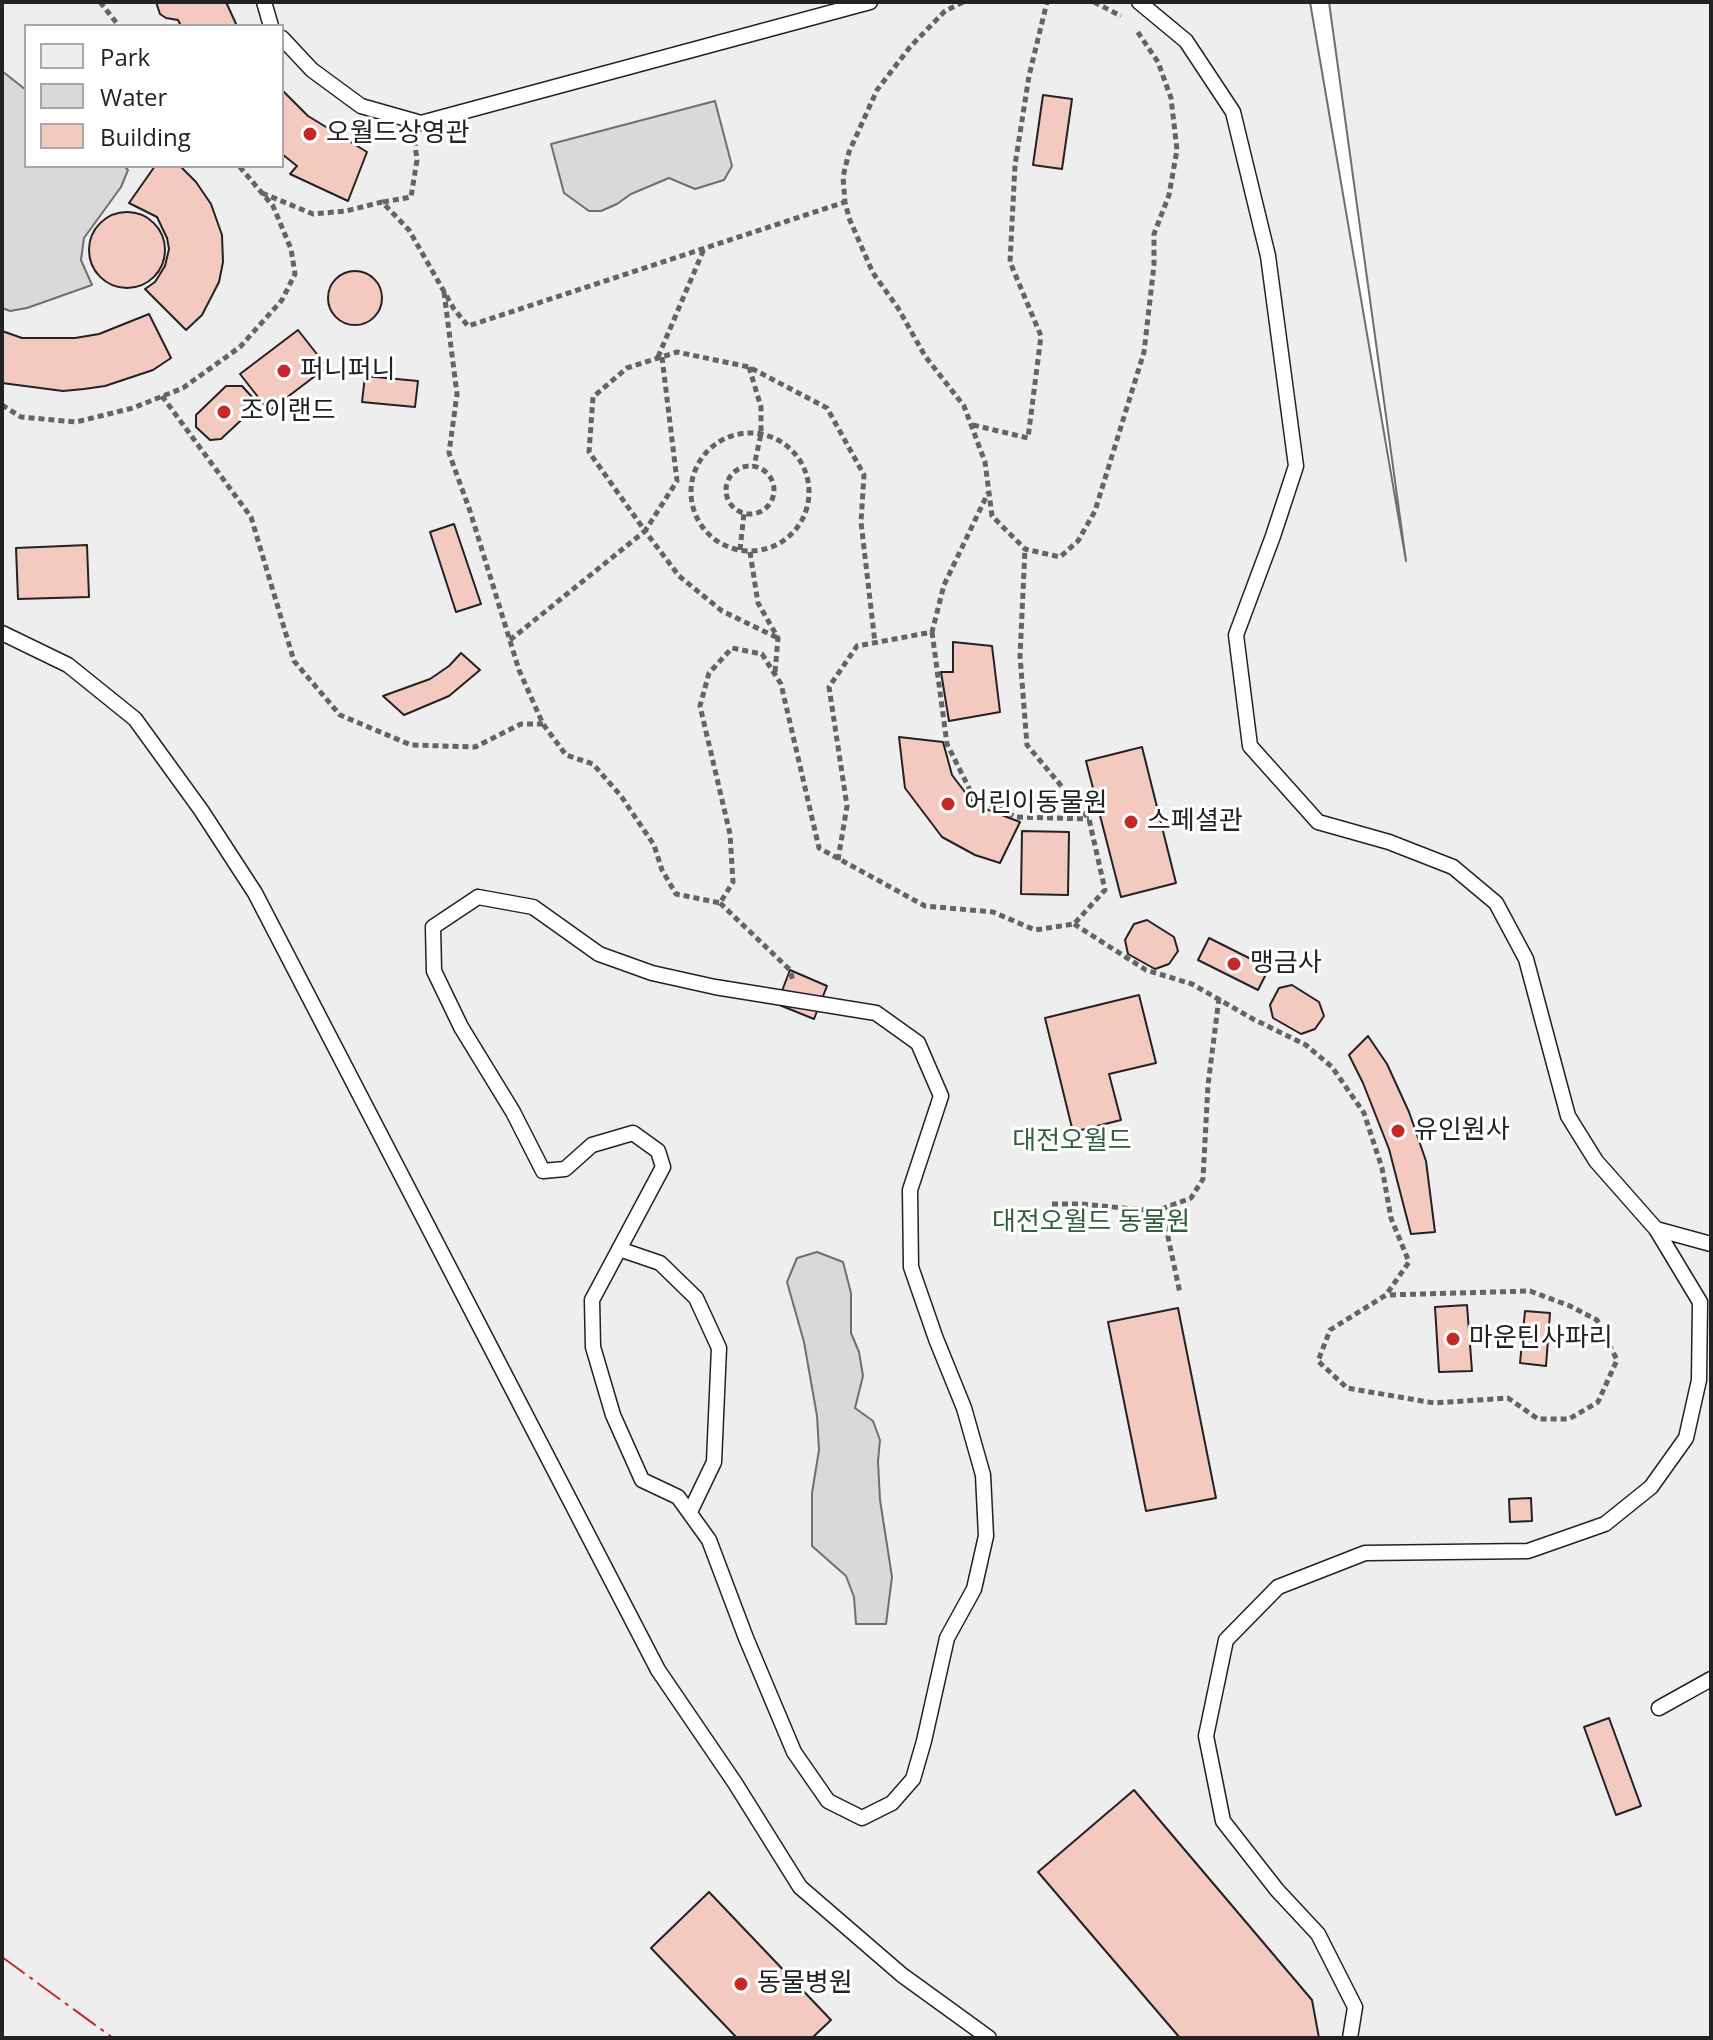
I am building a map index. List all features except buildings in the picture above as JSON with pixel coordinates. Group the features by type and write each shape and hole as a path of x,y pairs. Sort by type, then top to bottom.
{"lane":[{"path":"264,2 270,24"},
{"path":"284,40 312,70 361,106 421,123 870,2"},
{"path":"1139,2 1186,41 1233,112 1268,256 1296,466 1236,635 1250,746 1318,822 1389,842 1453,867 1496,903 1526,959 1568,1116 1596,1161 1656,1229 1700,1302 1699,1380 1686,1438 1651,1487 1605,1524 1528,1551 1365,1553 1278,1587 1226,1640 1206,1736 1223,1821 1277,1890 1318,1934 1355,2007 1350,2038"},
{"path":"2,633 68,665 135,719 201,810 255,893 658,1670 735,1783 800,1887 902,1975 989,2038"},
{"path":"478,897 533,907 599,954 652,973 876,1013 918,1043 941,1096 910,1190 911,1267 964,1408 983,1475 986,1536 974,1589 947,1638 913,1779 892,1803 862,1818 828,1801 794,1752 709,1540 678,1497 642,1480 613,1415 593,1347 592,1300 619,1249 663,1167 658,1151 633,1133 592,1145 565,1169 543,1171 513,1112 461,1027 434,971 433,927 478,897"},
{"path":"1656,1229 1711,1244"},
{"path":"619,1249 660,1263 696,1298 719,1348 714,1462 690,1512"},
{"path":"1659,1708 1711,1679"}],"path":[{"path":"100,2 117,24"},
{"path":"963,2 945,11 910,47 877,90 849,152 843,177 845,202 873,273 898,308 925,356 964,406 985,462 992,516 1025,549 1060,557 1078,541 1095,511 1144,352 1154,265 1154,234 1169,195 1177,150 1171,98 1158,62 1136,30"},
{"path":"972,425 1028,438 1041,336 1010,262 1015,165 1029,76 1047,2"},
{"path":"1094,2 1129,19"},
{"path":"262,193 313,214 346,211 411,197 417,160 415,143 421,123"},
{"path":"2,405 21,417 76,422 133,408 183,388 240,347 282,300 295,274 291,249 273,206 241,168"},
{"path":"382,202 409,230 454,309 468,326 845,202"},
{"path":"510,640 645,531 677,481 659,357 704,249"},
{"path":"444,292 457,394 449,453 519,670 543,724 566,755 593,764 621,796 654,845 662,870 676,894 720,903 790,970 798,1001"},
{"path":"778,638 722,611 679,576 589,452 593,397 627,368 677,352 749,367 827,408 864,475 861,522 875,643"},
{"path":"749,367 761,407 761,434 754,466"},
{"path":"162,396 251,517 294,661 340,715 411,745 475,747 521,724 543,724"},
{"path":"741,433 761,434 779,440 795,452 805,469 810,488 808,508 800,526 786,540 769,549 750,552 730,548 713,539 700,524 692,506 691,486 696,467 707,451 722,439 741,433"},
{"path":"754,466 767,473 772,480 774,494 766,508 744,513 731,504 726,489 732,474 738,469 754,466"},
{"path":"989,490 944,585 932,632 947,744 973,796 1016,817 1089,819"},
{"path":"740,550 744,513"},
{"path":"720,903 733,882 730,834 700,706 709,673 732,648 762,654 781,684 819,848 925,906 993,912 1035,930 1074,924 1105,890 1089,819 1027,745 1020,656 1025,549"},
{"path":"750,552 758,603 778,638 775,672"},
{"path":"838,860 847,806 829,687 857,646 932,632"},
{"path":"1074,924 1146,970 1192,984 1306,1045 1332,1067 1364,1113 1382,1168 1391,1218 1409,1262 1386,1295 1330,1330 1318,1361 1347,1388 1434,1403 1508,1398 1538,1419 1569,1419 1598,1402 1617,1360 1597,1320 1530,1291 1386,1295"},
{"path":"1052,1204 1156,1211 1191,1198 1203,1179 1208,1085 1219,998"},
{"path":"1173,1205 1168,1237 1180,1293"}],"green space":[{"name":"대전오월드","path":"2,2 1310,2 1406,561 1329,2 1711,2 1711,2038 2,2038"}],"water":[{"path":"2,71 24,88 24,168 128,170 121,187 84,238 81,260 92,285 27,308 10,311 2,308"},
{"path":"715,101 732,166 724,180 695,189 669,178 601,211 589,211 564,193 551,144"},
{"path":"817,1252 843,1262 851,1293 851,1333 859,1352 863,1376 855,1408 873,1421 880,1440 880,1500 892,1577 886,1624 856,1624 854,1597 846,1576 812,1546 812,1493 819,1450 817,1416 804,1342 787,1282 797,1258"}],"power":[{"path":"2,1957 113,2038"}],"place":[{"name":"오월드상영관","path":"310,134"},
{"name":"퍼니퍼니","path":"284,371"},
{"name":"조이랜드","path":"224,412"},
{"name":"어린이동물원","path":"948,804"},
{"name":"스페셜관","path":"1131,822"},
{"name":"맹금사","path":"1234,964"},
{"name":"유인원사","path":"1398,1131"},
{"name":"마운틴사파리","path":"1453,1339"},
{"name":"동물병원","path":"741,1984"}],"park label":[{"name":"대전오월드 동물원","path":"1091,1223"}]}
